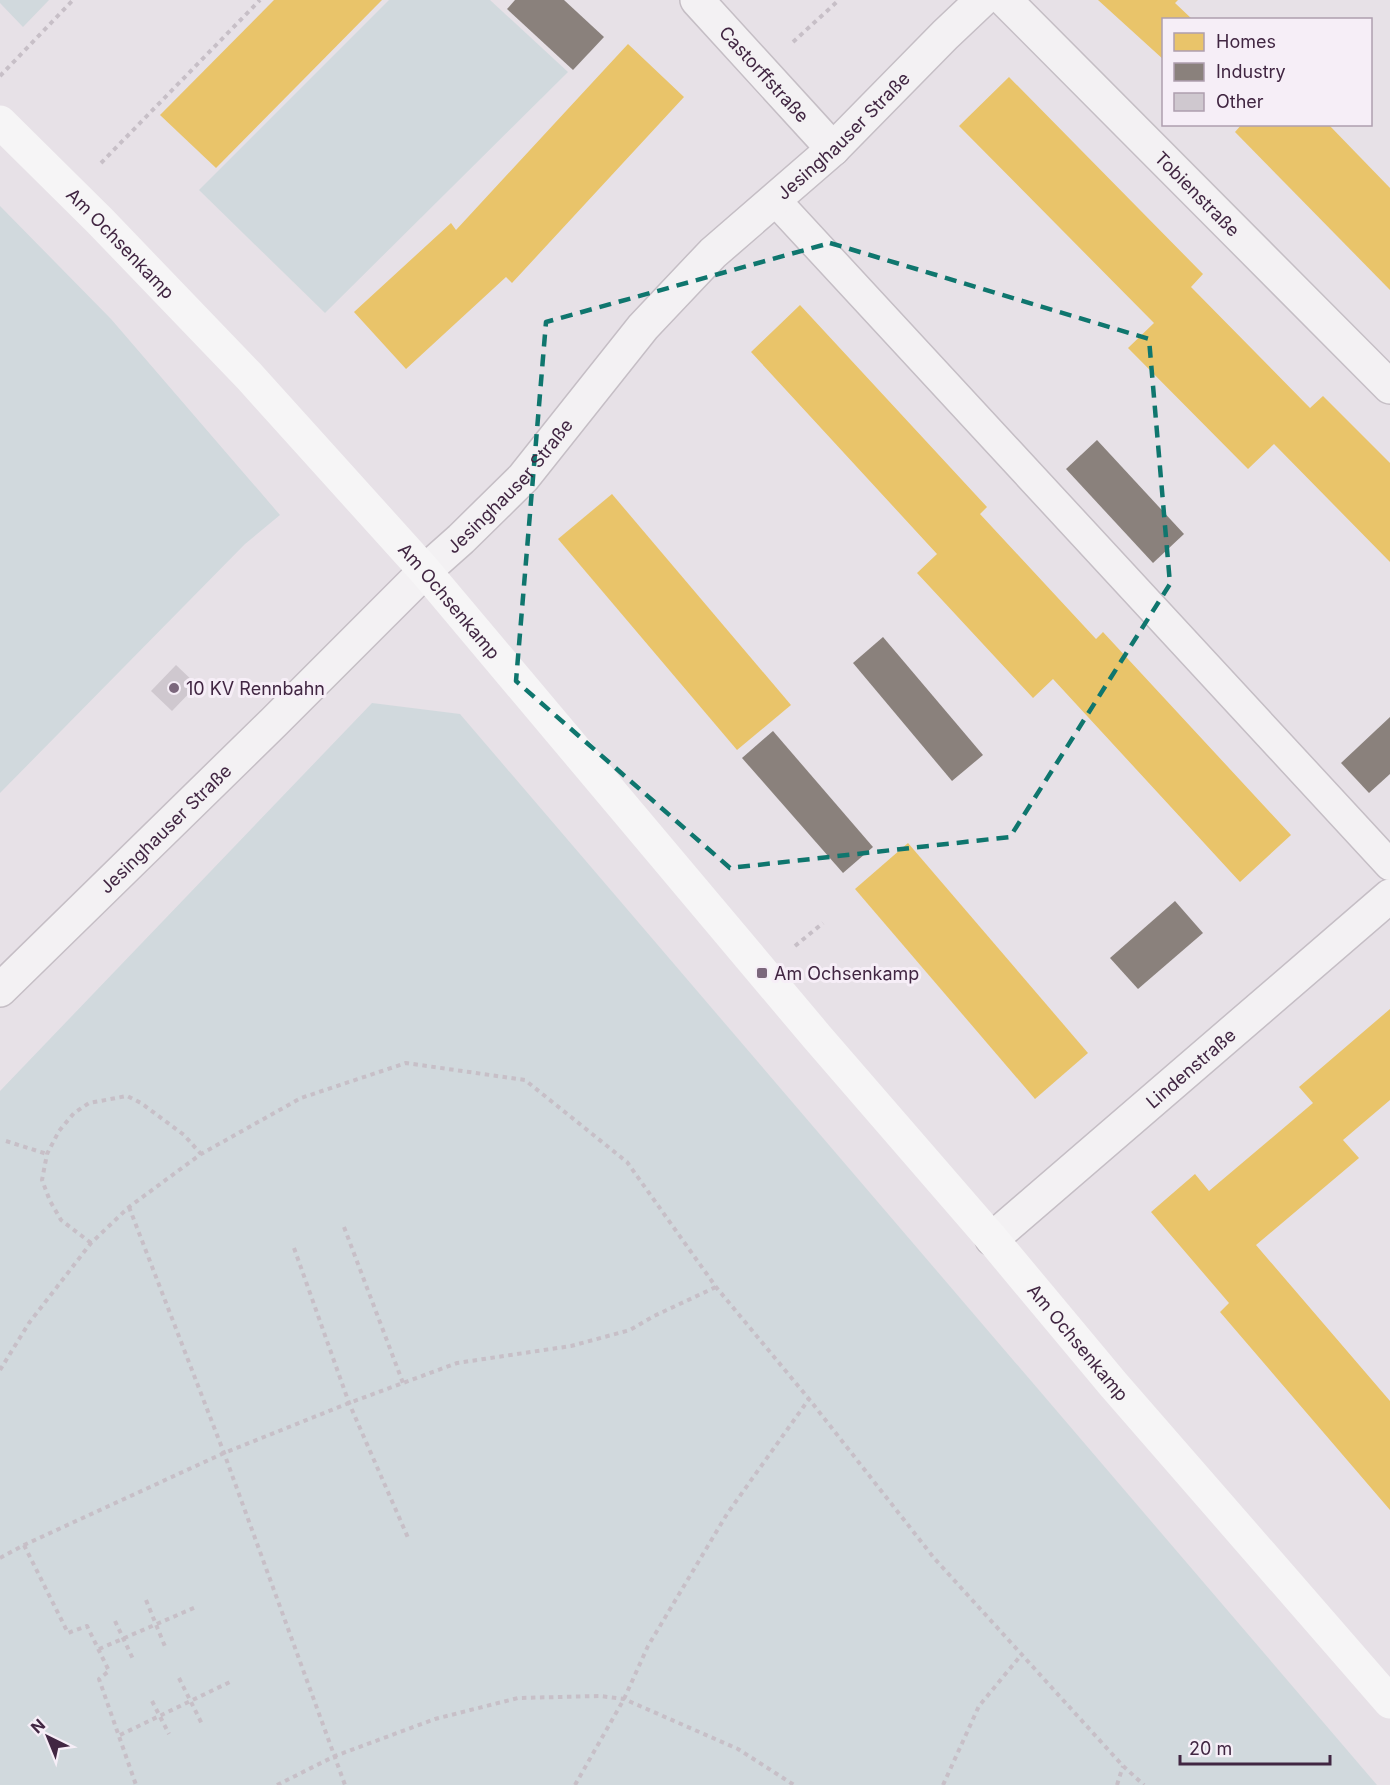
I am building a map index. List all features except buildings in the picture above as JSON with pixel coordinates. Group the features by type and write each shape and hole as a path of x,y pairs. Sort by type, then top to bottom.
{"main road":[{"name":"Am Ochsenkamp","path":"0,122 87,207 249,376 424,571 1113,1384 1390,1701"}],"street":[{"name":"Castorffstraße","path":"697,0 833,149"},
{"name":"Jesinghauser Straße","path":"0,990 291,705 424,571 524,478 643,327 713,253 833,149 982,0"},
{"name":"Tobienstraße","path":"1005,0 1390,387"},
{"name":"Lindenstraße","path":"992,1239 1390,896"}],"lane":[{"path":"776,200 1390,865"}],"path":[{"path":"0,75 73,0"},
{"path":"125,136 260,0"},
{"path":"760,71 839,0"},
{"path":"0,1370 29,1323 91,1243 129,1207 201,1154 301,1098 406,1063 525,1080 627,1162 716,1287 809,1399 934,1558 1123,1766 1144,1785"},
{"path":"91,1243 61,1220 50,1202 42,1180 46,1154 59,1131 74,1113 89,1103 127,1096 159,1115 184,1135 201,1154"},
{"path":"6,1141 46,1154"},
{"path":"129,1207 224,1453 345,1785"},
{"path":"344,1227 403,1383"},
{"path":"294,1248 349,1403 409,1540"},
{"path":"0,1558 224,1453 349,1403 458,1363 571,1346 630,1330 716,1287"},
{"path":"575,1785 624,1699 648,1647 727,1514 809,1399"},
{"path":"24,1545 68,1633 87,1626 110,1671 99,1679 136,1785"},
{"path":"146,1600 166,1649"},
{"path":"99,1649 196,1607"},
{"path":"115,1621 133,1659"},
{"path":"943,1785 979,1706 1022,1654"},
{"path":"179,1678 202,1724"},
{"path":"120,1735 232,1681"},
{"path":"277,1785 334,1756 435,1719 518,1698 600,1696 624,1699 738,1749 794,1785"},
{"path":"152,1701 169,1734"},
{"path":"1117,1785 1123,1766"}],"highlighted area":[{"path":"830,243 1149,339 1170,584 1010,837 730,868 516,681 546,322"}],"shaded area":[{"path":"0,0 49,0 23,27 0,3"},
{"path":"389,0 490,0 568,72 325,313 199,190"},
{"path":"0,206 111,319 280,515 245,544 0,793"},
{"path":"372,703 460,714 1377,1785 0,1785 0,1091"}],"place":[{"name":"10 KV Rennbahn","path":"174,688"},
{"name":"Am Ochsenkamp","path":"762,973"}]}
